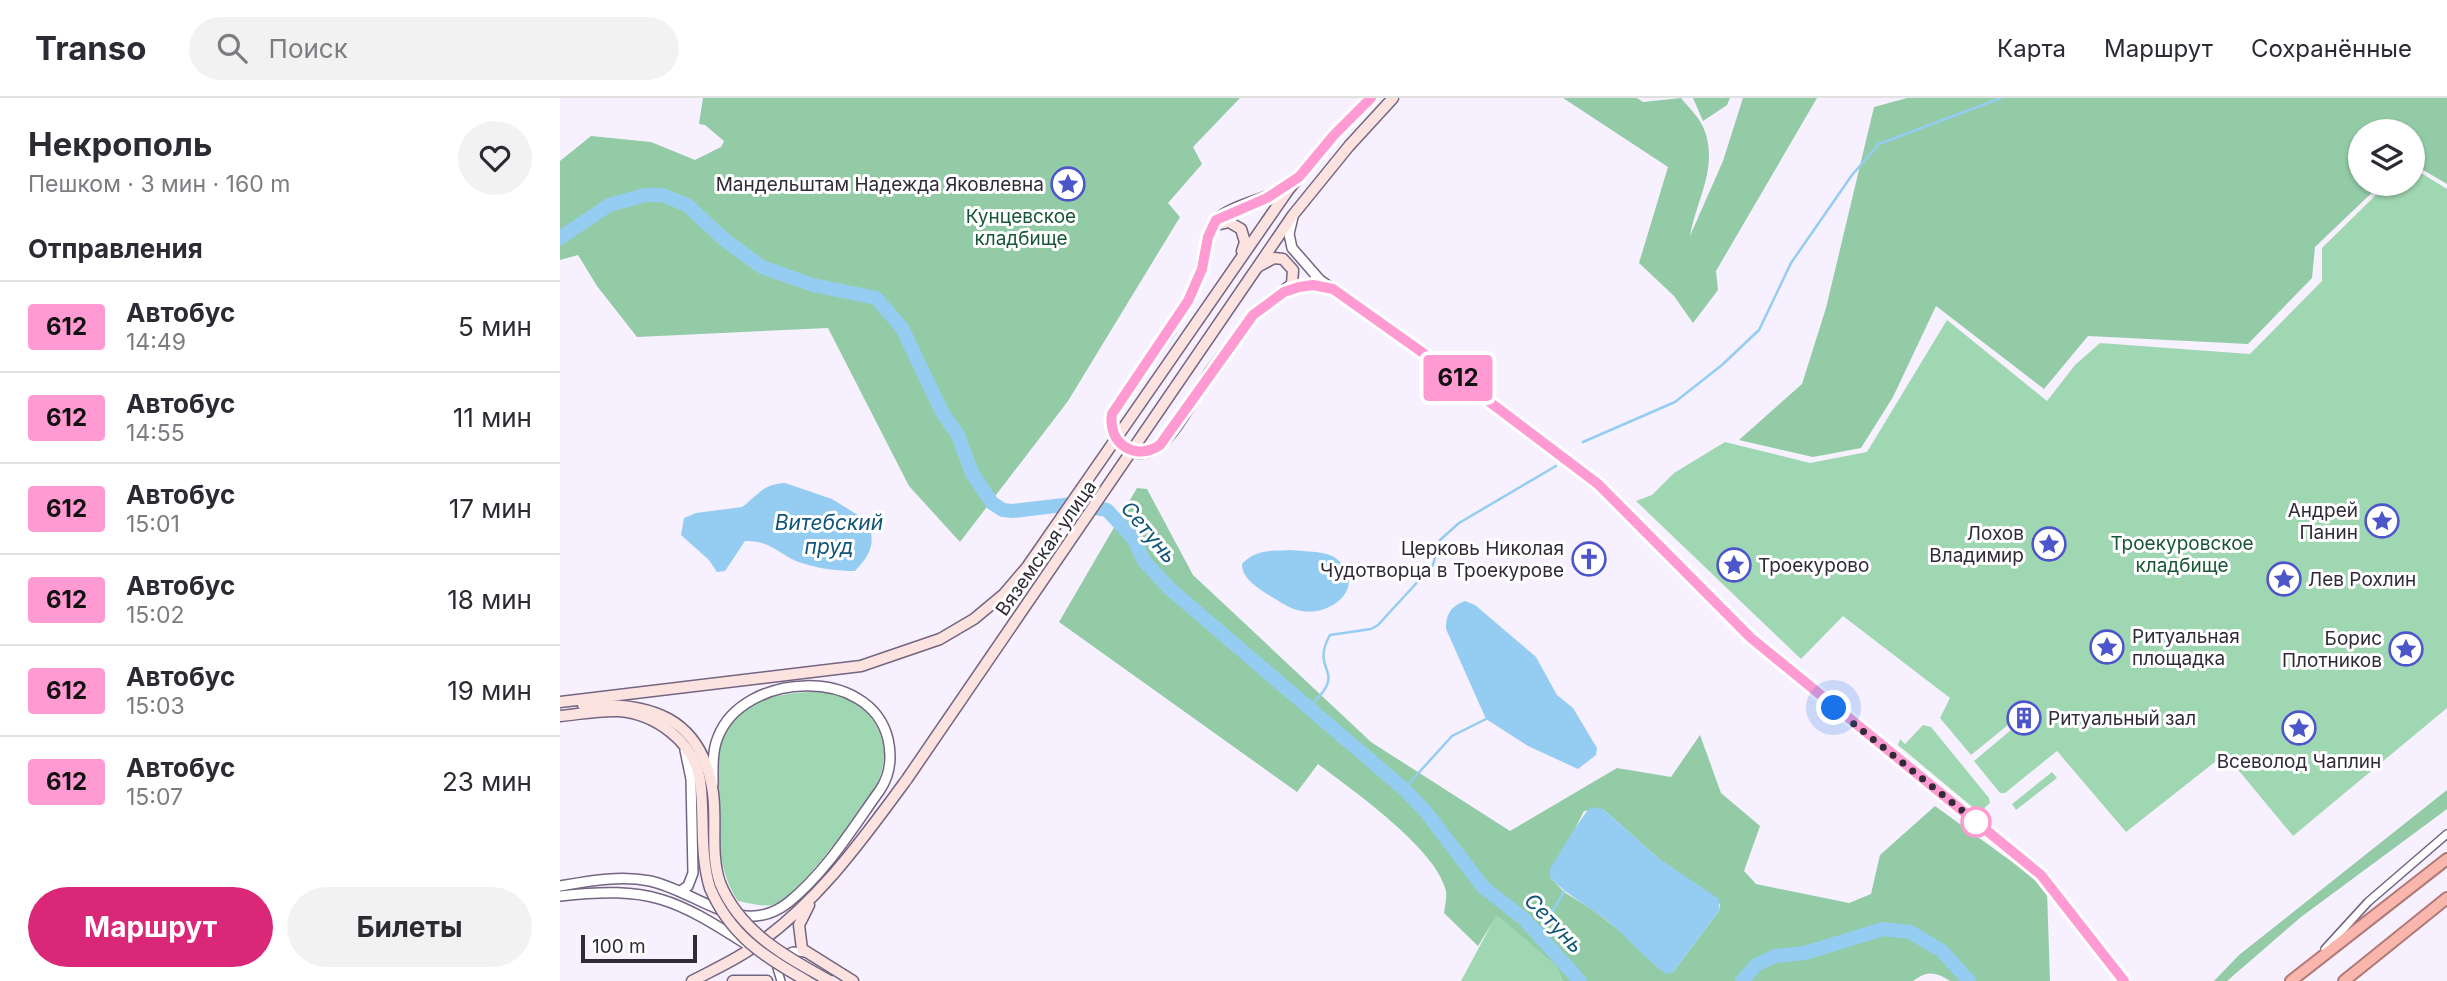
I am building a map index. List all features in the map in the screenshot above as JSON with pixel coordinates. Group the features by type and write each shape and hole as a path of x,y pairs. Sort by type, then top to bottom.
{"highway":[{"path":"2291,981 2447,859"},
{"path":"2344,981 2447,898"}],"main road":[{"name":"Вяземская улица","path":"560,704 861,666 940,639 974,620 1004,594 1027,567 1299,177 1334,135 1371,98"},
{"name":"Вяземская улица","path":"692,981 748,951 816,895 907,779 1293,215 1349,146 1393,98"},
{"path":"1256,268 1269,260 1283,259 1291,265 1290,286 1253,315 1163,441 1151,450 1131,451 1118,442 1111,424 1117,405 1188,301 1202,269 1212,226 1225,215 1267,198 1299,177"},
{"path":"1212,226 1229,222 1241,229 1245,243 1240,258"},
{"path":"560,704 624,704 642,707 671,721 688,735 699,751 713,793 715,886 748,928 830,981"},
{"path":"560,716 621,711 640,716 673,734 684,745 700,780 704,860 722,913 751,947 807,981"},
{"path":"816,895 799,925 800,945 805,953 853,981"},
{"path":"733,981 767,981"}],"street":[{"path":"1290,286 1296,265 1289,234 1293,215"},
{"path":"1292,248 1320,280"},
{"path":"1283,259 1320,280 1454,375 1598,484 1751,638 2041,875 2124,981"},
{"path":"1290,286 1307,278 1320,280"},
{"path":"1290,286 1313,285 1333,289"},
{"path":"560,886 632,879 682,890 716,910 741,917 774,911 788,903 834,855 885,782 890,758 886,734 867,704 846,692 823,687 767,693 742,705 722,727 715,745 713,793"},
{"path":"682,890 688,886 693,873 691,779 684,745"},
{"path":"2309,967 2368,902 2447,834"},
{"path":"560,896 616,891 653,896 694,911 751,947"},
{"path":"781,981 777,968 782,957 793,951 805,953"}],"green space":[{"name":"Кунцевское кладбище","path":"703,98 1240,98 1193,147 1202,164 1168,203 1180,217 1068,401 960,542 909,486 828,328 637,337 597,286 578,255 560,260 560,161 591,136 651,142 695,160 721,147 724,141 705,125 699,124"},
{"path":"1563,98 1637,98 1643,102 1681,98 1702,125 1709,157 1705,184 1690,236 1723,161 1743,98 1817,98 1716,271 1718,290 1693,323 1674,296 1639,263 1668,167"},
{"path":"1693,98 1730,98 1727,105 1703,121"},
{"path":"1907,98 2447,98 2447,184 2425,171 2425,119 2348,119 2348,196 2368,196 2315,247 2312,278 2248,344 2088,336 2044,389 1936,306 1893,397 1861,448 1813,457 1739,440 1802,384 1826,308 1874,107"},
{"name":"Троекуровское кладбище","path":"2425,175 2447,189 2447,708 2293,836 2225,754 2126,832 2057,751 2005,793 2000,793 1974,761 2011,730 2008,725 1971,755 1940,718 1950,698 1843,616 1801,659 1636,501 1652,495 1674,473 1725,442 1810,463 1867,452 1947,320 2047,401 2075,365 2100,343 2250,354 2322,281 2322,248 2375,196 2425,196"},
{"path":"1137,488 1147,489 1193,575 1371,742 1510,831 1617,768 1671,777 1700,735 1721,793 1760,826 1744,871 1756,884 1849,903 1871,894 1880,855 1935,806 2033,877 2047,891 2050,981 1950,981 1932,973 1913,981 1563,981 1555,965 1497,915 1478,946 1444,913 1446,891 1427,857 1391,821 1318,764 1297,792 1059,622","holes":["1603,809 1658,858 1720,904 1719,911 1673,972 1593,910 1564,892 1550,877 1584,811"]},
{"path":"820,691 851,701 869,715 882,739 884,757 881,774 874,791 852,823 789,895 771,905 738,901 723,868 718,830 718,754 724,735 733,720 756,702 785,694"},
{"path":"1923,725 1931,727 1989,798 1990,803 1982,810 1976,810 1898,745 1900,739 1905,744"},
{"path":"2052,772 2057,778 2016,810 2012,804"},
{"path":"2447,790 2447,809 2301,917 2227,981 2214,981 2239,955"},
{"path":"1497,914 1555,965 1563,981 1461,981"}],"water":[{"name":"Витебский пруд","path":"785,483 832,499 869,522 872,537 870,549 855,571 811,566 763,543 745,541 725,571 717,572 709,560 681,535 684,518 696,513 742,507 766,488"},
{"path":"1291,550 1322,553 1338,560 1346,570 1349,580 1348,589 1335,604 1314,611 1297,610 1264,592 1244,573 1242,564 1253,556"},
{"path":"1465,601 1475,605 1536,657 1557,695 1573,708 1597,748 1596,755 1578,769 1528,746 1486,719 1446,629 1450,611"},
{"path":"1592,807 1603,809 1658,858 1719,899 1719,911 1673,972 1666,974 1608,921 1550,877 1550,869"}],"waterway":[{"path":"1583,442 1675,402 1722,365 1759,330 1791,263 1852,175 1879,144 2001,98"},
{"name":"Сетунь","path":"560,238 609,205 645,195 662,195 687,205 726,241 762,267 813,285 876,298 902,328 942,412 958,435 972,473 992,503 1003,510 1013,511 1072,504 1107,510 1133,538 1144,561 1170,589 1404,789 1426,812 1483,887 1524,919 1580,981"},
{"path":"1306,709 1326,686 1328,678 1324,657 1330,635 1371,629 1378,625 1433,565 1440,540 1459,523 1556,466"},
{"path":"1404,789 1452,736 1486,719"},
{"path":"1539,933 1564,892"},
{"name":"Сетунь","path":"1742,981 1756,965 1775,956 1805,953 1883,929 1910,932 1942,951 1969,981"}],"bus line":[{"name":"612","path":"1371,98 1334,135 1299,177 1283,190 1216,220 1208,237 1202,269 1188,301 1112,414 1112,429 1118,442 1126,449 1141,452 1160,445 1241,327 1265,304 1286,291 1307,285 1322,285 1333,289 1454,375 1598,484 1751,638 2041,875 2061,897 2124,981"}],"place":[{"name":"Мандельштам Надежда Яковлевна","path":"1068,184"},
{"name":"Андрей Панин","path":"2382,521"},
{"name":"Лохов Владимир","path":"2049,544"},
{"name":"Церковь Николая Чудотворца в Троекурове","path":"1589,559"},
{"name":"Троекурово","path":"1734,565"},
{"name":"Лев Рохлин","path":"2284,579"},
{"name":"Ритуальная площадка","path":"2107,647"},
{"name":"Борис Плотников","path":"2406,649"},
{"name":"Ритуальный зал","path":"2024,718"},
{"name":"Всеволод Чаплин","path":"2299,728"}],"route":[{"path":"1834,708 1979,824 1976,822"}]}
